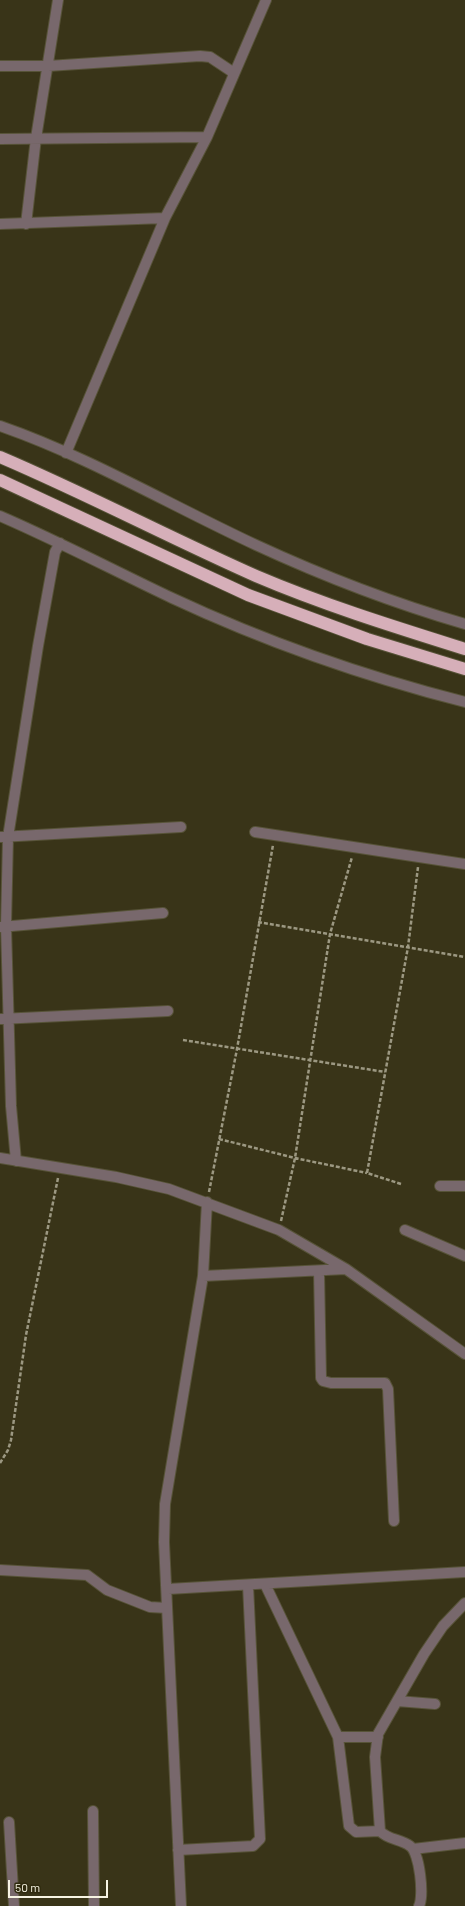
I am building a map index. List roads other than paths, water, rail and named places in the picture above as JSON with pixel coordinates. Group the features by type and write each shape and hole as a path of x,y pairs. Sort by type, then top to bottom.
{"highway":[{"path":"0,457 50,478 257,576 373,620 465,649"},
{"path":"0,480 248,595 367,639 465,669"}],"street":[{"path":"26,224 36,138 58,0"},
{"path":"66,454 166,218 207,137 266,0"},
{"path":"0,66 48,66 200,56 210,57 234,73"},
{"path":"0,139 207,137"},
{"path":"0,224 166,218"},
{"path":"0,426 132,482 254,544 313,571 422,612 465,624"},
{"path":"0,516 60,542 173,598 266,637 356,671 465,702"},
{"path":"16,1161 5,1019 3,926 4,837 55,552 60,542"},
{"path":"4,837 180,827"},
{"path":"255,832 465,864"},
{"path":"3,926 163,913"},
{"path":"5,1019 168,1011"},
{"path":"0,1158 116,1177 169,1189 280,1230 346,1269 465,1354"},
{"path":"440,1186 465,1186"},
{"path":"182,1906 167,1608 168,1589 164,1542 165,1504 203,1276 207,1202"},
{"path":"405,1230 465,1256"},
{"path":"203,1276 346,1269"},
{"path":"319,1271 321,1378 323,1381 331,1383 381,1383 385,1384 388,1389 394,1521"},
{"path":"0,1570 87,1576 108,1590 150,1607 167,1608"},
{"path":"168,1589 465,1572"},
{"path":"265,1584 338,1737 349,1826 356,1832 380,1831"},
{"path":"178,1850 252,1846 260,1839 248,1585"},
{"path":"419,1906 422,1896 417,1859 413,1849 406,1844 384,1835 380,1831 375,1757 378,1737 424,1654 443,1626 464,1604"},
{"path":"397,1701 435,1704"},
{"path":"338,1737 378,1737"},
{"path":"93,1811 94,1906"},
{"path":"9,1822 14,1906"},
{"path":"413,1849 465,1843"}]}
